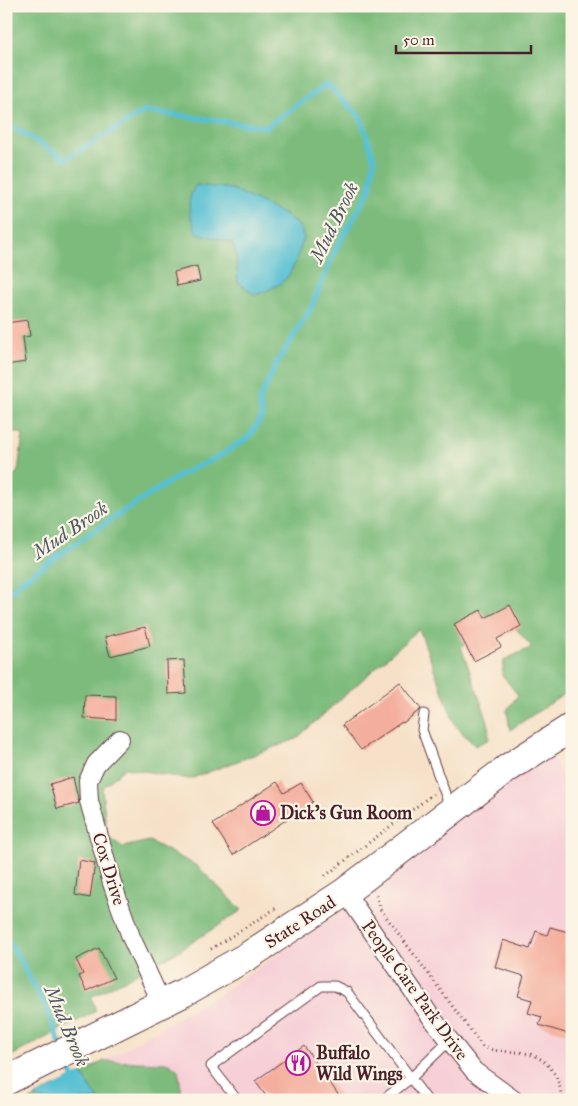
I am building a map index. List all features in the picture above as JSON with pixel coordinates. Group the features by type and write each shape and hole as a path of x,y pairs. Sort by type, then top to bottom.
{"main road":[{"name":"State Road","path":"12,1078 162,1004 248,956 345,892 508,768 572,727"}],"street":[{"name":"Cox Drive","path":"120,739 96,764 88,781 89,801 112,884 131,937 162,1004"},
{"name":"People Care Park Drive","path":"345,892 431,1017 474,1071 514,1100"}],"lane":[{"path":"424,714 422,730 452,812"},
{"path":"237,1100 211,1066 321,986 334,986 347,992 427,1100"},
{"path":"383,1100 411,1078 450,1040"}],"path":[{"path":"318,881 443,787"},
{"path":"379,890 376,902 381,910 482,1046 490,1050 530,1055 544,1062 554,1072 559,1084 561,1100"},
{"path":"208,951 279,906"}],"shaded area":[{"path":"547,747 564,779 572,786 572,1100 183,1100 178,1070 169,1064 104,1061 229,988 335,915"}],"green space":[{"path":"6,6 572,6 572,689 510,730 507,710 518,695 502,675 504,660 532,647 504,615 461,647 488,722 489,739 475,746 455,725 419,629 296,739 190,779 125,768 102,788 107,836 123,847 149,841 197,866 242,910 174,954 91,997 96,1011 11,1056 6,1056 6,485 18,471 23,434 6,429"},
{"path":"104,1061 169,1063 178,1070 183,1100 30,1100"}],"water":[{"path":"196,185 232,189 285,215 299,226 304,238 292,268 284,281 255,295 238,282 236,254 232,243 197,233 189,209 190,197"},
{"path":"81,1073 99,1100 38,1100 35,1096"}],"pier":[{"path":"80,1071 83,1072 33,1097 34,1094"}],"building":[{"path":"197,266 200,281 177,286 174,272"},
{"path":"28,320 30,336 23,337 26,362 6,365 6,323"},
{"path":"510,605 521,626 497,639 501,647 474,661 454,624 481,610 485,618"},
{"path":"145,627 150,646 110,656 105,637"},
{"path":"184,660 186,693 168,694 167,661"},
{"path":"400,682 421,709 361,750 342,725"},
{"path":"85,695 116,696 116,720 84,718"},
{"path":"73,777 79,803 57,809 50,784"},
{"name":"Dick's Gun Room","path":"277,782 284,793 301,783 313,802 233,855 213,824"},
{"path":"79,860 95,863 90,898 75,895"},
{"path":"550,927 572,933 572,1035 539,1025 542,1017 528,1013 532,1000 518,996 524,976 495,967 503,940 530,949 536,931 547,935"},
{"path":"99,948 114,978 86,991 79,976 83,974 76,959"},
{"name":"Buffalo Wild Wings","path":"304,1046 342,1100 269,1100 255,1081"}],"waterway":[{"name":"Mud Brook","path":"6,123 66,159 145,111 266,127 327,84 361,118 374,159 370,189 336,249 310,310 278,361 259,401 262,417 249,437 218,457 182,474 113,518 20,582 6,598"},
{"name":"Mud Brook","path":"6,939 11,944 47,1009 61,1046"},
{"name":"Mud Brook","path":"66,1060 76,1084"}],"place":[{"name":"Dick's Gun Room","path":"263,813"},
{"name":"Buffalo Wild Wings","path":"298,1063"}]}
